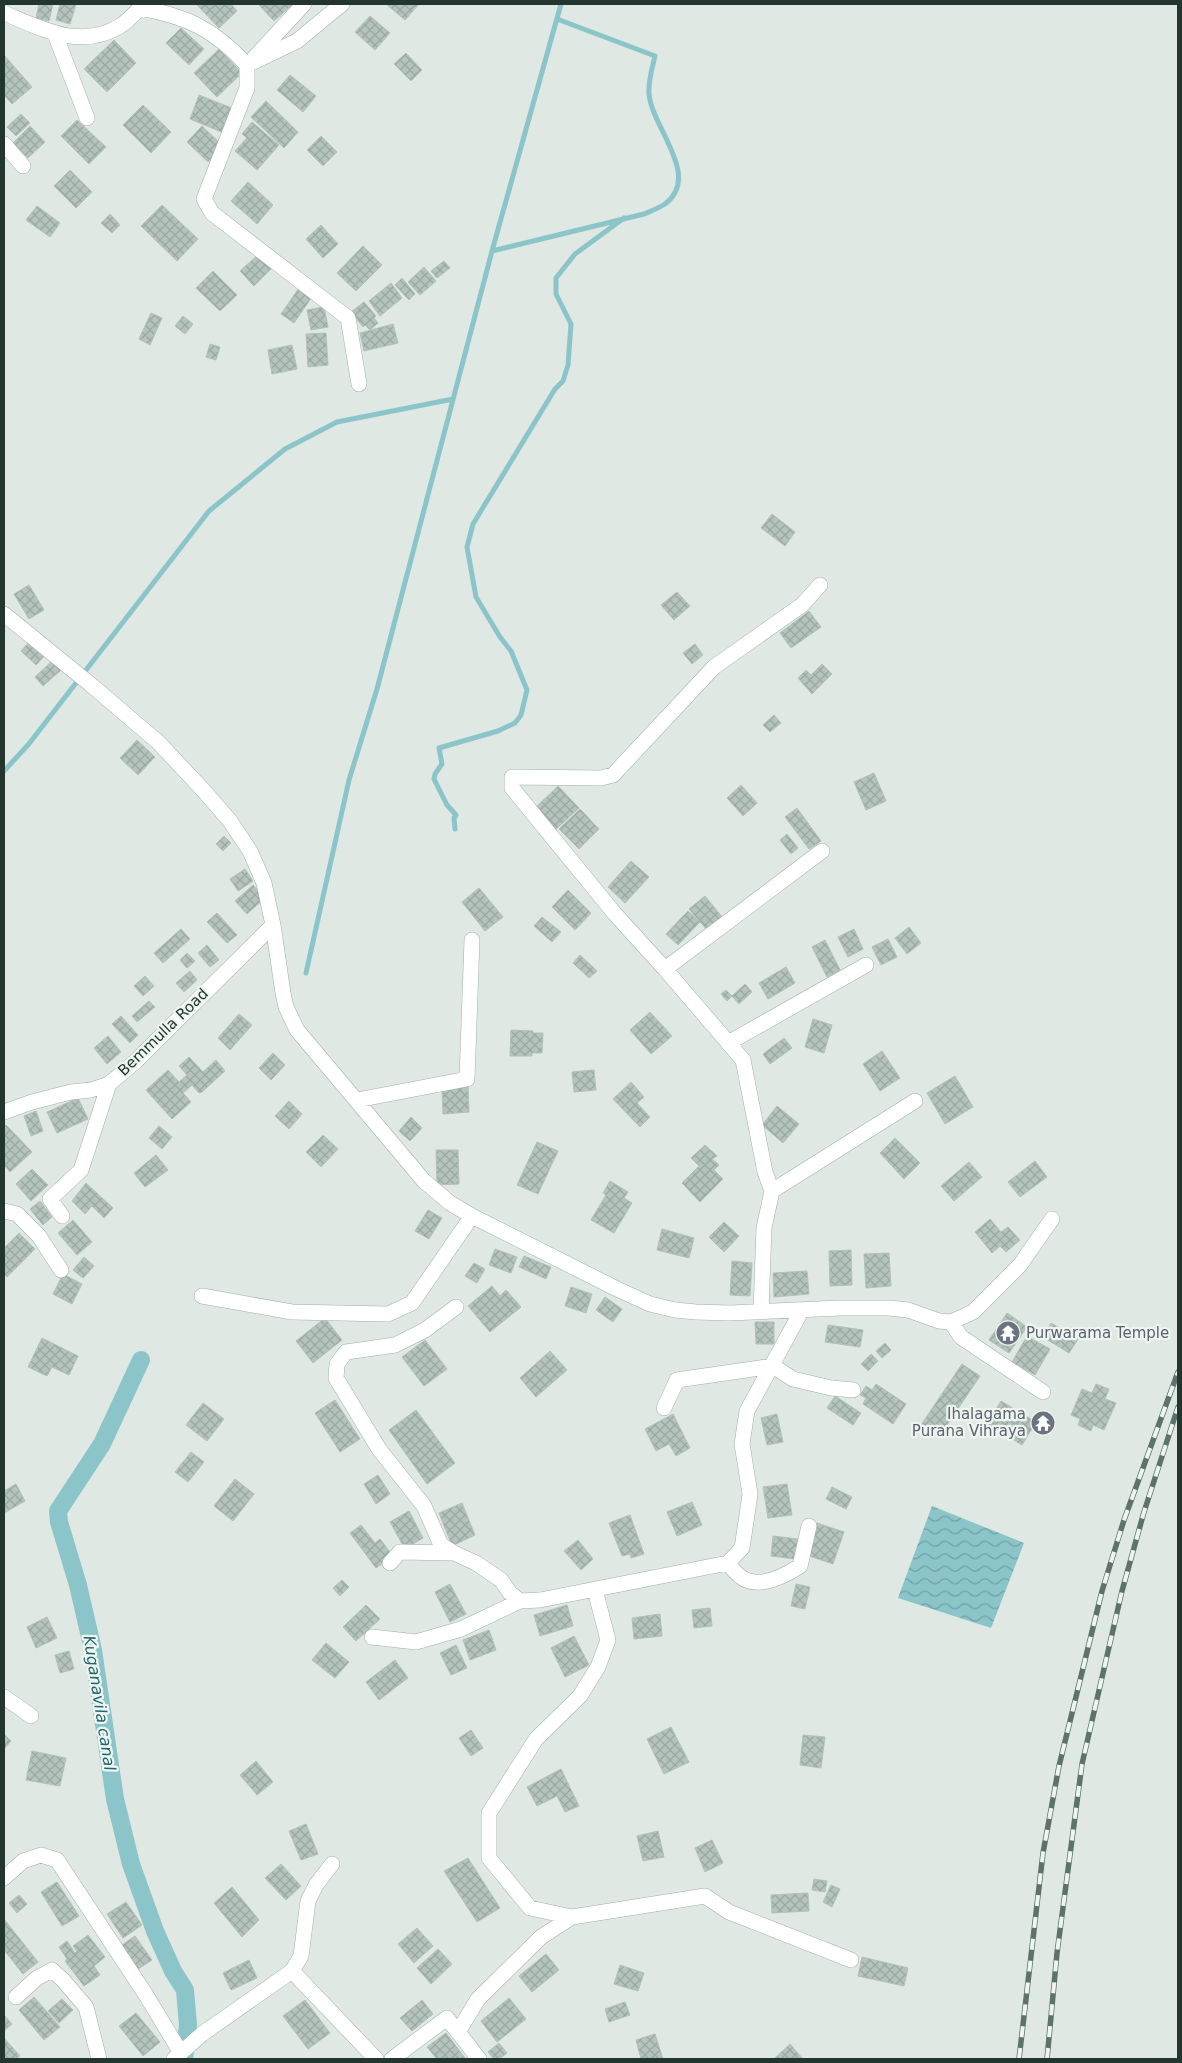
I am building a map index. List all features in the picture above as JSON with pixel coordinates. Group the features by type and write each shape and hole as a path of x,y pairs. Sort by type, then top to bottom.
{"street":[{"path":"304,4 247,65 246,88 204,199 212,213 348,318 359,384"},
{"path":"247,65 298,41 342,4"},
{"path":"4,12 55,34 79,38 105,34 122,25 140,8 166,12 202,26 229,46 247,65"},
{"path":"55,34 87,118"},
{"path":"4,144 23,166"},
{"path":"761,1311 764,1228 772,1191 765,1172 743,1060 615,914 512,788 512,777 601,778 612,775 714,667 802,605 820,585"},
{"path":"4,614 158,742 230,821 250,851 264,883 282,993 286,1008 296,1030 424,1181 450,1203 472,1216 650,1304 696,1312 889,1308 908,1310 939,1321 951,1322 973,1312 1020,1266 1052,1219"},
{"path":"665,969 822,850"},
{"name":"Bemmulla Road","path":"4,1112 40,1100 71,1092 91,1090 109,1084 136,1061 272,925"},
{"path":"357,1100 467,1079 472,940"},
{"path":"728,1043 866,965"},
{"path":"62,1216 50,1199 81,1170 109,1084"},
{"path":"772,1191 915,1101"},
{"path":"4,1211 17,1214 34,1230 61,1270"},
{"path":"202,1296 292,1312 388,1314 412,1304 472,1216"},
{"path":"456,1307 425,1330 395,1345 346,1352 337,1364 336,1378 379,1449 424,1506 441,1545 501,1580 510,1593 520,1601"},
{"path":"372,1637 416,1642 461,1629 520,1601 540,1600 595,1590 728,1563 742,1548 750,1494 742,1444 743,1427 748,1411 802,1310"},
{"path":"951,1322 962,1337 1042,1392"},
{"path":"664,1408 677,1380 773,1366 793,1379 831,1388 853,1390"},
{"path":"728,1563 737,1574 748,1581 760,1581 784,1576 800,1566 809,1526"},
{"path":"390,1562 400,1552 454,1553"},
{"path":"595,1590 608,1640 598,1667 580,1696 536,1739 490,1813 489,1858 530,1908 572,1917 706,1896 729,1912 851,1960"},
{"path":"4,1697 31,1716"},
{"path":"4,1878 23,1861 41,1855 57,1860 146,1995 178,2056 202,2034 292,1970 301,1956 308,1901 316,1885 332,1864"},
{"path":"458,2032 478,1998 541,1937 572,1917"},
{"path":"16,1997 37,1978 52,1970 86,2007 100,2059"},
{"path":"292,1970 376,2059"},
{"path":"392,2059 447,2018 479,2059"}],"water":[{"path":"932,1506 1024,1543 991,1628 898,1598"}],"building":[{"path":"39,4 53,4 49,21 36,18"},
{"path":"60,4 76,4 70,24 56,20"},
{"path":"196,4 231,4 237,11 219,28"},
{"path":"258,4 293,4 274,21"},
{"path":"386,4 419,4 405,20"},
{"path":"370,16 390,33 375,50 355,32"},
{"path":"181,28 204,49 189,65 166,43"},
{"path":"114,40 136,63 107,92 84,69"},
{"path":"219,49 242,73 217,97 194,73"},
{"path":"406,53 422,70 411,81 394,64"},
{"path":"4,55 32,87 12,104 4,95"},
{"path":"290,75 316,96 303,112 277,90"},
{"path":"199,95 234,109 224,133 190,119"},
{"path":"266,101 298,132 284,148 251,117"},
{"path":"143,105 171,132 151,153 123,125"},
{"path":"21,114 30,123 16,136 7,127"},
{"path":"77,120 106,147 89,164 61,136"},
{"path":"252,122 279,145 257,170 235,151 247,138 242,134"},
{"path":"30,126 45,142 28,158 13,143"},
{"path":"202,126 223,146 208,162 187,142"},
{"path":"321,136 337,152 323,166 307,150"},
{"path":"70,170 92,192 76,208 54,186"},
{"path":"248,182 273,205 257,224 231,201"},
{"path":"162,205 198,239 177,261 141,226"},
{"path":"37,206 60,223 50,237 26,220"},
{"path":"110,214 120,225 112,233 101,223"},
{"path":"321,225 338,244 323,258 306,239"},
{"path":"363,246 382,265 356,291 337,273"},
{"path":"260,253 273,267 254,286 240,271"},
{"path":"444,261 450,268 437,278 431,271"},
{"path":"424,267 436,281 420,295 408,282"},
{"path":"213,271 237,295 220,311 196,288"},
{"path":"402,278 415,294 409,300 395,285"},
{"path":"391,283 402,298 380,316 369,301"},
{"path":"299,288 312,297 294,323 281,314"},
{"path":"364,302 376,316 374,318 378,323 370,330 365,325 363,327 351,312"},
{"path":"324,307 328,327 311,330 307,310"},
{"path":"151,313 162,318 150,345 139,339"},
{"path":"183,316 193,324 185,334 175,326"},
{"path":"393,324 398,343 364,351 360,333"},
{"path":"326,333 328,365 308,367 306,334"},
{"path":"210,344 220,347 216,360 206,357"},
{"path":"292,345 297,369 272,374 268,350"},
{"path":"772,514 795,532 785,546 761,528"},
{"path":"29,585 44,610 29,619 14,594"},
{"path":"677,592 690,606 674,620 661,605"},
{"path":"809,611 821,627 791,648 780,633"},
{"path":"31,640 46,654 36,665 21,651"},
{"path":"695,644 703,655 692,664 683,653"},
{"path":"52,661 61,670 43,686 35,677"},
{"path":"822,664 832,674 812,694 798,678 806,670 811,675"},
{"path":"774,715 781,723 770,732 763,725"},
{"path":"137,740 155,757 138,775 120,758"},
{"path":"874,773 886,801 866,810 854,782"},
{"path":"741,785 757,803 743,816 727,798"},
{"path":"558,786 579,808 552,833 532,811"},
{"path":"797,808 821,841 809,849 785,817"},
{"path":"580,809 599,829 579,849 559,829"},
{"path":"787,834 798,848 791,854 780,840"},
{"path":"224,836 231,843 223,851 216,844"},
{"path":"631,861 649,877 625,903 608,887"},
{"path":"245,869 253,881 238,891 230,879"},
{"path":"253,885 265,898 247,914 235,901"},
{"path":"479,888 503,917 485,931 462,902"},
{"path":"568,890 591,913 575,930 552,907"},
{"path":"705,896 723,918 708,931 689,909"},
{"path":"688,911 700,922 678,945 666,934"},
{"path":"217,913 237,935 227,943 207,922"},
{"path":"542,917 561,932 552,942 534,926"},
{"path":"909,927 921,943 907,954 895,938"},
{"path":"181,929 190,939 163,963 154,953"},
{"path":"854,929 863,949 848,957 838,937"},
{"path":"888,939 897,957 881,965 872,947"},
{"path":"825,940 840,970 827,977 812,947"},
{"path":"207,945 219,960 210,967 198,953"},
{"path":"187,953 195,961 187,968 180,960"},
{"path":"580,955 597,971 589,978 573,963"},
{"path":"786,967 795,983 768,999 759,983"},
{"path":"190,971 197,980 184,992 176,983"},
{"path":"145,976 154,986 143,996 134,986"},
{"path":"745,984 752,992 739,1004 732,996"},
{"path":"726,990 732,996 727,1001 721,994"},
{"path":"149,1001 155,1007 137,1022 132,1016"},
{"path":"650,1012 672,1036 651,1054 630,1030"},
{"path":"239,1014 252,1025 230,1050 218,1038"},
{"path":"121,1016 138,1035 130,1043 112,1024"},
{"path":"813,1019 832,1025 824,1053 805,1047"},
{"path":"511,1030 543,1033 542,1053 532,1053 532,1056 510,1056"},
{"path":"108,1036 121,1052 107,1064 94,1048"},
{"path":"784,1038 792,1048 770,1064 763,1054"},
{"path":"882,1051 900,1078 880,1091 863,1064"},
{"path":"273,1053 285,1065 271,1080 259,1068"},
{"path":"189,1057 203,1072 216,1060 225,1071 202,1092 199,1093 192,1085 183,1093 191,1102 172,1119 146,1090 168,1070 179,1082 187,1075 179,1066"},
{"path":"594,1070 596,1090 574,1092 572,1072"},
{"path":"955,1076 973,1107 945,1124 927,1093"},
{"path":"631,1082 644,1097 637,1103 650,1117 640,1127 613,1099"},
{"path":"468,1087 469,1112 443,1114 442,1089"},
{"path":"78,1098 88,1119 57,1133 47,1112"},
{"path":"289,1101 302,1114 289,1129 275,1116"},
{"path":"777,1106 799,1124 783,1143 762,1125"},
{"path":"36,1111 43,1131 31,1136 24,1116"},
{"path":"411,1117 422,1128 410,1141 399,1131"},
{"path":"6,1125 32,1152 10,1172 4,1165 4,1126"},
{"path":"159,1126 172,1137 162,1149 149,1138"},
{"path":"323,1135 338,1149 321,1167 306,1152"},
{"path":"895,1138 920,1163 904,1179 880,1153"},
{"path":"537,1142 558,1151 538,1194 517,1185"},
{"path":"705,1145 717,1156 712,1159 719,1165 714,1170 723,1179 700,1202 682,1183 699,1166 691,1158"},
{"path":"436,1150 458,1150 459,1184 437,1185"},
{"path":"156,1155 168,1170 145,1187 134,1173"},
{"path":"1035,1161 1047,1177 1020,1197 1008,1182"},
{"path":"969,1162 982,1177 954,1201 941,1186"},
{"path":"32,1169 48,1185 31,1201 16,1184"},
{"path":"610,1181 628,1192 624,1198 632,1203 614,1233 591,1220 606,1195 603,1193"},
{"path":"86,1183 113,1208 104,1218 92,1206 85,1214 72,1201"},
{"path":"40,1201 52,1217 43,1225 30,1209"},
{"path":"428,1210 442,1218 429,1239 415,1231"},
{"path":"990,1219 1001,1232 1008,1227 1020,1240 1006,1252 1000,1246 992,1253 975,1232"},
{"path":"73,1220 92,1242 77,1255 58,1233"},
{"path":"724,1222 739,1236 724,1252 709,1237"},
{"path":"662,1229 694,1238 689,1258 657,1250"},
{"path":"19,1233 35,1249 7,1277 4,1274 4,1248"},
{"path":"495,1249 517,1257 511,1273 489,1265"},
{"path":"851,1250 852,1285 830,1286 829,1251"},
{"path":"889,1253 891,1286 866,1288 864,1254"},
{"path":"524,1256 551,1267 546,1279 519,1267"},
{"path":"84,1257 94,1266 83,1278 73,1270"},
{"path":"732,1261 752,1263 750,1296 730,1295"},
{"path":"474,1263 485,1269 477,1283 465,1276"},
{"path":"807,1271 809,1294 774,1297 773,1273"},
{"path":"63,1274 82,1284 72,1304 53,1294"},
{"path":"492,1286 500,1296 506,1290 521,1307 490,1332 468,1306"},
{"path":"571,1287 592,1294 586,1313 565,1306"},
{"path":"605,1297 622,1309 613,1322 596,1310"},
{"name":"Purwarama Temple","path":"1007,1313 1027,1327 1009,1353 989,1340"},
{"path":"325,1318 342,1340 313,1363 296,1341"},
{"path":"755,1322 774,1322 774,1344 756,1344"},
{"path":"1051,1323 1078,1339 1069,1353 1043,1337"},
{"path":"828,1325 863,1330 860,1347 825,1342"},
{"path":"1027,1336 1050,1349 1035,1375 1012,1362"},
{"path":"42,1338 78,1356 69,1375 52,1367 47,1376 28,1367"},
{"path":"425,1340 447,1369 424,1386 402,1357"},
{"path":"885,1343 891,1350 882,1358 876,1351"},
{"path":"550,1351 567,1370 536,1397 520,1378"},
{"path":"871,1354 878,1361 868,1371 861,1364"},
{"path":"962,1364 980,1376 939,1437 921,1425"},
{"path":"876,1384 906,1404 893,1424 863,1404 866,1398 860,1395 866,1386 872,1390"},
{"name":"Purwarama Temple","path":"1096,1384 1109,1389 1105,1399 1116,1403 1104,1430 1093,1425 1091,1431 1078,1425 1080,1419 1071,1415 1082,1389 1092,1393"},
{"path":"835,1396 861,1413 853,1425 827,1408"},
{"path":"335,1400 360,1439 340,1452 315,1413"},
{"path":"1001,1401 1036,1422 1022,1445 987,1424"},
{"path":"203,1403 224,1419 207,1441 186,1425"},
{"path":"416,1410 455,1463 427,1484 389,1430"},
{"path":"673,1414 690,1448 676,1456 669,1444 656,1451 645,1429"},
{"path":"777,1414 783,1442 767,1445 761,1418"},
{"path":"191,1452 204,1462 188,1482 175,1472"},
{"path":"378,1475 390,1494 376,1504 364,1484"},
{"path":"235,1479 254,1494 233,1521 214,1506"},
{"path":"16,1484 25,1501 4,1513 4,1491"},
{"path":"787,1484 792,1515 768,1518 763,1487"},
{"path":"832,1487 852,1497 846,1509 826,1499"},
{"path":"692,1502 702,1525 677,1536 667,1512"},
{"path":"462,1503 475,1535 452,1546 439,1513"},
{"path":"409,1511 423,1538 405,1549 390,1522"},
{"path":"630,1515 644,1554 631,1558 630,1554 622,1556 609,1523"},
{"path":"817,1523 844,1532 833,1564 806,1555"},
{"path":"361,1525 375,1543 380,1539 393,1556 376,1568 350,1533"},
{"path":"773,1536 798,1539 795,1559 771,1556"},
{"path":"578,1540 593,1559 581,1570 564,1551"},
{"path":"342,1580 349,1587 340,1596 333,1588"},
{"path":"450,1584 466,1614 450,1622 435,1592"},
{"path":"796,1584 810,1587 805,1609 791,1606"},
{"path":"366,1605 380,1619 356,1641 343,1627"},
{"path":"567,1605 573,1626 540,1636 534,1615"},
{"path":"710,1608 712,1626 694,1628 692,1610"},
{"path":"660,1614 662,1636 634,1639 632,1618"},
{"path":"47,1617 57,1638 36,1648 27,1627"},
{"path":"489,1630 496,1650 470,1660 463,1640"},
{"path":"574,1636 589,1665 565,1677 551,1648"},
{"path":"326,1643 349,1662 335,1678 312,1660"},
{"path":"456,1645 467,1668 451,1675 440,1653"},
{"path":"69,1651 74,1669 60,1673 55,1655"},
{"path":"395,1660 408,1678 379,1700 366,1682"},
{"path":"671,1727 689,1762 664,1774 647,1739"},
{"path":"471,1730 483,1748 471,1756 459,1738"},
{"path":"4,1734 11,1741 4,1749"},
{"path":"803,1735 825,1737 821,1768 800,1765"},
{"path":"32,1751 66,1758 60,1786 26,1780"},
{"path":"256,1761 273,1782 257,1795 240,1775"},
{"path":"561,1769 579,1806 565,1812 557,1796 537,1806 527,1787"},
{"path":"306,1824 318,1854 301,1860 289,1831"},
{"path":"658,1831 664,1857 643,1861 637,1836"},
{"path":"712,1840 723,1863 705,1872 695,1848"},
{"path":"468,1858 500,1908 477,1922 444,1871"},
{"path":"281,1864 301,1886 286,1900 265,1878"},
{"path":"814,1879 827,1881 825,1892 812,1890"},
{"path":"57,1882 79,1916 62,1926 41,1892"},
{"path":"831,1885 840,1889 832,1907 823,1902"},
{"path":"232,1887 259,1920 242,1937 214,1903"},
{"path":"808,1893 809,1911 772,1913 771,1895"},
{"path":"19,1895 27,1904 17,1913 9,1903"},
{"path":"126,1902 142,1925 123,1938 107,1914"},
{"path":"4,1919 38,1962 23,1974 4,1950"},
{"path":"417,1928 433,1946 414,1963 398,1944"},
{"path":"88,1935 105,1957 94,1966 100,1975 84,1986 65,1961 67,1959 59,1947 67,1941 75,1953 77,1951 73,1946"},
{"path":"135,1936 152,1960 135,1971 119,1947"},
{"path":"438,1949 452,1964 431,1984 417,1968"},
{"path":"546,1954 559,1970 532,1992 519,1976"},
{"path":"862,1957 908,1968 904,1986 858,1976"},
{"path":"249,1960 257,1978 231,1990 223,1973"},
{"path":"620,1965 644,1973 638,1991 614,1984"},
{"path":"34,1997 60,2027 44,2040 19,2010"},
{"path":"509,1998 526,2019 497,2042 481,2021"},
{"path":"62,1999 73,2010 59,2023 48,2011"},
{"path":"305,2000 330,2033 308,2049 283,2016"},
{"path":"422,2000 433,2014 412,2031 400,2018"},
{"path":"625,2002 630,2015 609,2022 605,2009"},
{"path":"136,2013 160,2042 143,2056 119,2026"},
{"path":"4,2015 12,2024 4,2031"},
{"path":"446,2033 464,2059 437,2059 427,2047"},
{"path":"655,2034 663,2059 641,2059 636,2040"},
{"path":"4,2038 20,2056 16,2059 4,2059"},
{"path":"499,2043 507,2053 499,2059 494,2059 488,2052"},
{"path":"790,2044 803,2059 774,2059"}],"waterway":[{"path":"306,973 349,780 377,689 492,251 561,4"},
{"path":"492,251 644,214 665,204 675,193 679,180 672,151 658,122 649,94 655,56 557,19"},
{"path":"455,829 454,818 456,815 447,805 434,779 442,764 439,748 498,731 515,723 521,715 527,690 511,651 500,637 476,597 467,547 473,524 555,389 563,381 568,365 571,324 556,294 556,278 575,254 624,218"},
{"path":"4,771 28,745 209,511 285,449 337,422 453,399"},
{"name":"Kuganavila canal","path":"141,1360 102,1444 58,1511 59,1522 78,1585 93,1650 115,1799 131,1864 155,1931 173,1971 185,1990 188,2025 184,2059"}],"railway":[{"path":"1019,2059 1043,1853 1059,1766 1102,1591 1124,1520 1178,1372"},
{"path":"1047,2059 1057,1953 1082,1764 1122,1591 1144,1512 1178,1407"}],"place":[{"name":"Purwarama Temple","path":"1008,1333"},
{"name":"Ihalagama Purana Vihraya","path":"1043,1423"}]}
